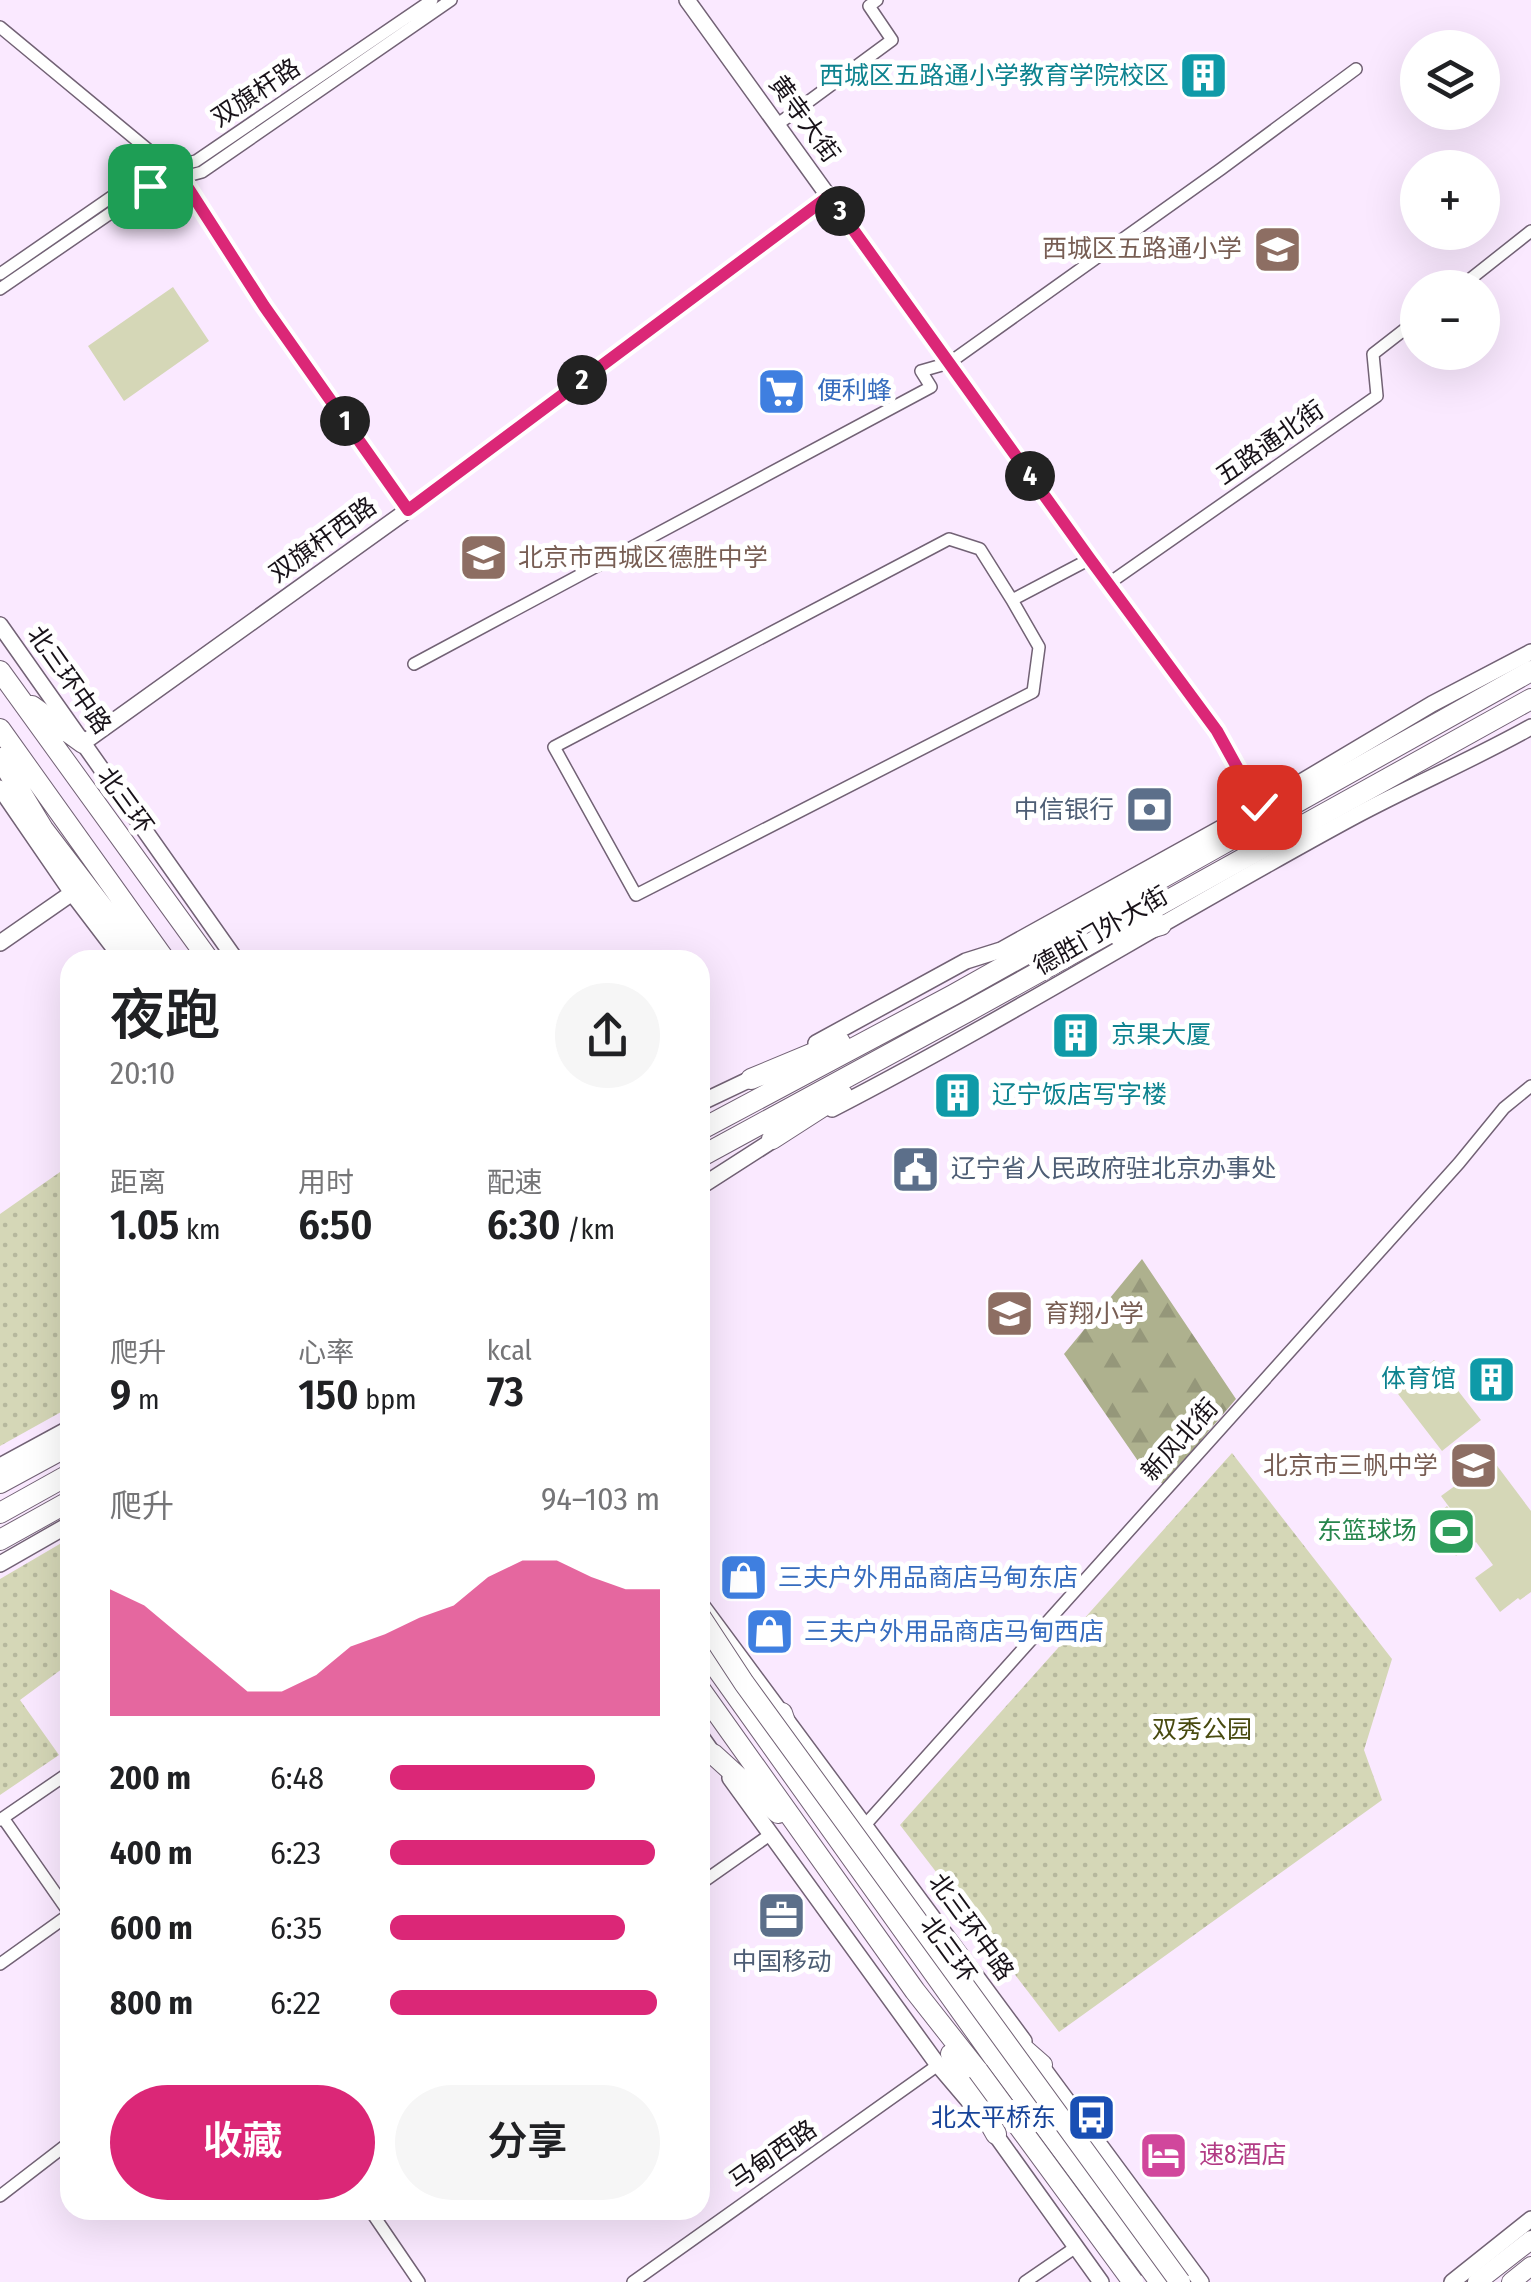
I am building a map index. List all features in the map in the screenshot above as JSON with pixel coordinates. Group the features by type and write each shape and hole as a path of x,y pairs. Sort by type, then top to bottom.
{"highway":[{"name":"德胜门外大街","path":"710,1125 953,994 1531,668"},
{"name":"北三环","path":"0,670 201,950"},
{"path":"18,696 83,743"},
{"name":"德胜门外大街","path":"710,1152 1531,702"},
{"path":"0,730 158,950"},
{"path":"0,758 43,829 135,950"},
{"path":"1080,949 1161,925"},
{"path":"751,1079 953,994"},
{"path":"772,1140 965,1013"},
{"path":"0,1484 60,1451"},
{"path":"0,1513 60,1480"},
{"path":"0,1540 60,1507"},
{"path":"28,1524 60,1513"},
{"path":"710,1631 1185,2275"},
{"name":"北三环","path":"710,1659 926,1963 986,2065 1133,2282"},
{"name":"北三环","path":"710,1704 916,1991 986,2065 1160,2282"},
{"path":"782,1713 813,1804"},
{"path":"713,1754 806,1840"},
{"path":"926,1963 1042,2066"},
{"path":"916,1991 996,2134"}],"main road":[{"path":"1478,2282 1487,2264 1531,2240"},
{"path":"1512,2282 1531,2266"}],"street":[{"name":"双旗杆路","path":"0,274 149,172 196,161 432,0"},
{"path":"0,289 150,186 202,172 451,0"},
{"name":"黄寺大街","path":"687,0 1217,731 1259,807"},
{"path":"778,124 892,40 869,6 877,0"},
{"path":"0,27 181,177 264,306 408,510"},
{"path":"414,664 931,387 920,371 948,363 1356,68"},
{"name":"双旗杆西路","path":"83,743 408,510 829,196"},
{"path":"1481,270 1531,232"},
{"name":"五路通北街","path":"1108,584 1376,396 1373,354 1400,333"},
{"path":"949,539 980,549 1012,600 1039,646 1032,692 636,895 554,747 949,539"},
{"path":"1012,600 1090,559"},
{"name":"北三环中路","path":"0,625 229,950"},
{"name":"德胜门外大街","path":"710,1099 966,962 1001,950 1259,807 1432,704 1531,652"},
{"name":"德胜门外大街","path":"710,1181 772,1140 1043,994 1357,815 1531,727"},
{"path":"0,788 115,950"},
{"path":"0,944 72,893"},
{"name":"新风北街","path":"865,1825 1504,1108 1531,1086"},
{"path":"0,1466 60,1433"},
{"path":"0,1564 60,1530"},
{"name":"北三环中路","path":"710,1616 1042,2066 1185,2275 1201,2282"},
{"path":"710,1750 1101,2282"},
{"path":"60,1779 1,1819 60,1900"},
{"path":"710,1877 771,1834"},
{"path":"0,1964 60,1921"},
{"name":"马甸西路","path":"633,2282 938,2064"},
{"path":"0,2196 60,2150"},
{"path":"377,2220 420,2282"},
{"path":"1452,2282 1487,2264 1531,2220"},
{"path":"1025,2282 1076,2247"},
{"path":"1169,2282 1185,2275"}],"green space":[{"path":"173,287 209,341 124,401 88,346"},
{"path":"60,1172 60,1413 0,1446 0,1214"},
{"path":"1142,1259 1236,1399 1163,1485 1143,1457 1138,1461 1064,1354"},
{"path":"1434,1360 1481,1420 1442,1451 1395,1390"},
{"name":"双秀公园","path":"1232,1453 1392,1659 1364,1750 1382,1800 1059,2032 900,1825"},
{"path":"1492,1459 1531,1511 1531,1592 1500,1612 1475,1578 1493,1565 1476,1542 1456,1556 1429,1520 1447,1506 1461,1523 1441,1496"},
{"path":"60,1544 60,1670 20,1700 59,1755 0,1795 0,1579"}],"place":[{"name":"西城区五路通小学教育学院校区","path":"1204,76"},
{"name":"西城区五路通小学","path":"1277,249"},
{"name":"便利蜂","path":"782,391"},
{"name":"北京市西城区德胜中学","path":"483,558"},
{"name":"中信银行","path":"1149,810"},
{"name":"京果大厦","path":"1076,1035"},
{"name":"辽宁饭店写字楼","path":"957,1095"},
{"name":"辽宁省人民政府驻北京办事处","path":"916,1169"},
{"name":"育翔小学","path":"1009,1314"},
{"name":"体育馆","path":"1491,1379"},
{"name":"北京市三帆中学","path":"1473,1466"},
{"name":"东篮球场","path":"1452,1531"},
{"name":"三夫户外用品商店马甸东店","path":"743,1578"},
{"name":"三夫户外用品商店马甸西店","path":"769,1632"},
{"name":"中国移动","path":"782,1916"},
{"name":"北太平桥东","path":"1091,2118"},
{"name":"速8酒店","path":"1164,2155"}],"route":[{"path":"150,186 181,177 264,306 408,510 829,196 1217,731 1259,807"}]}
